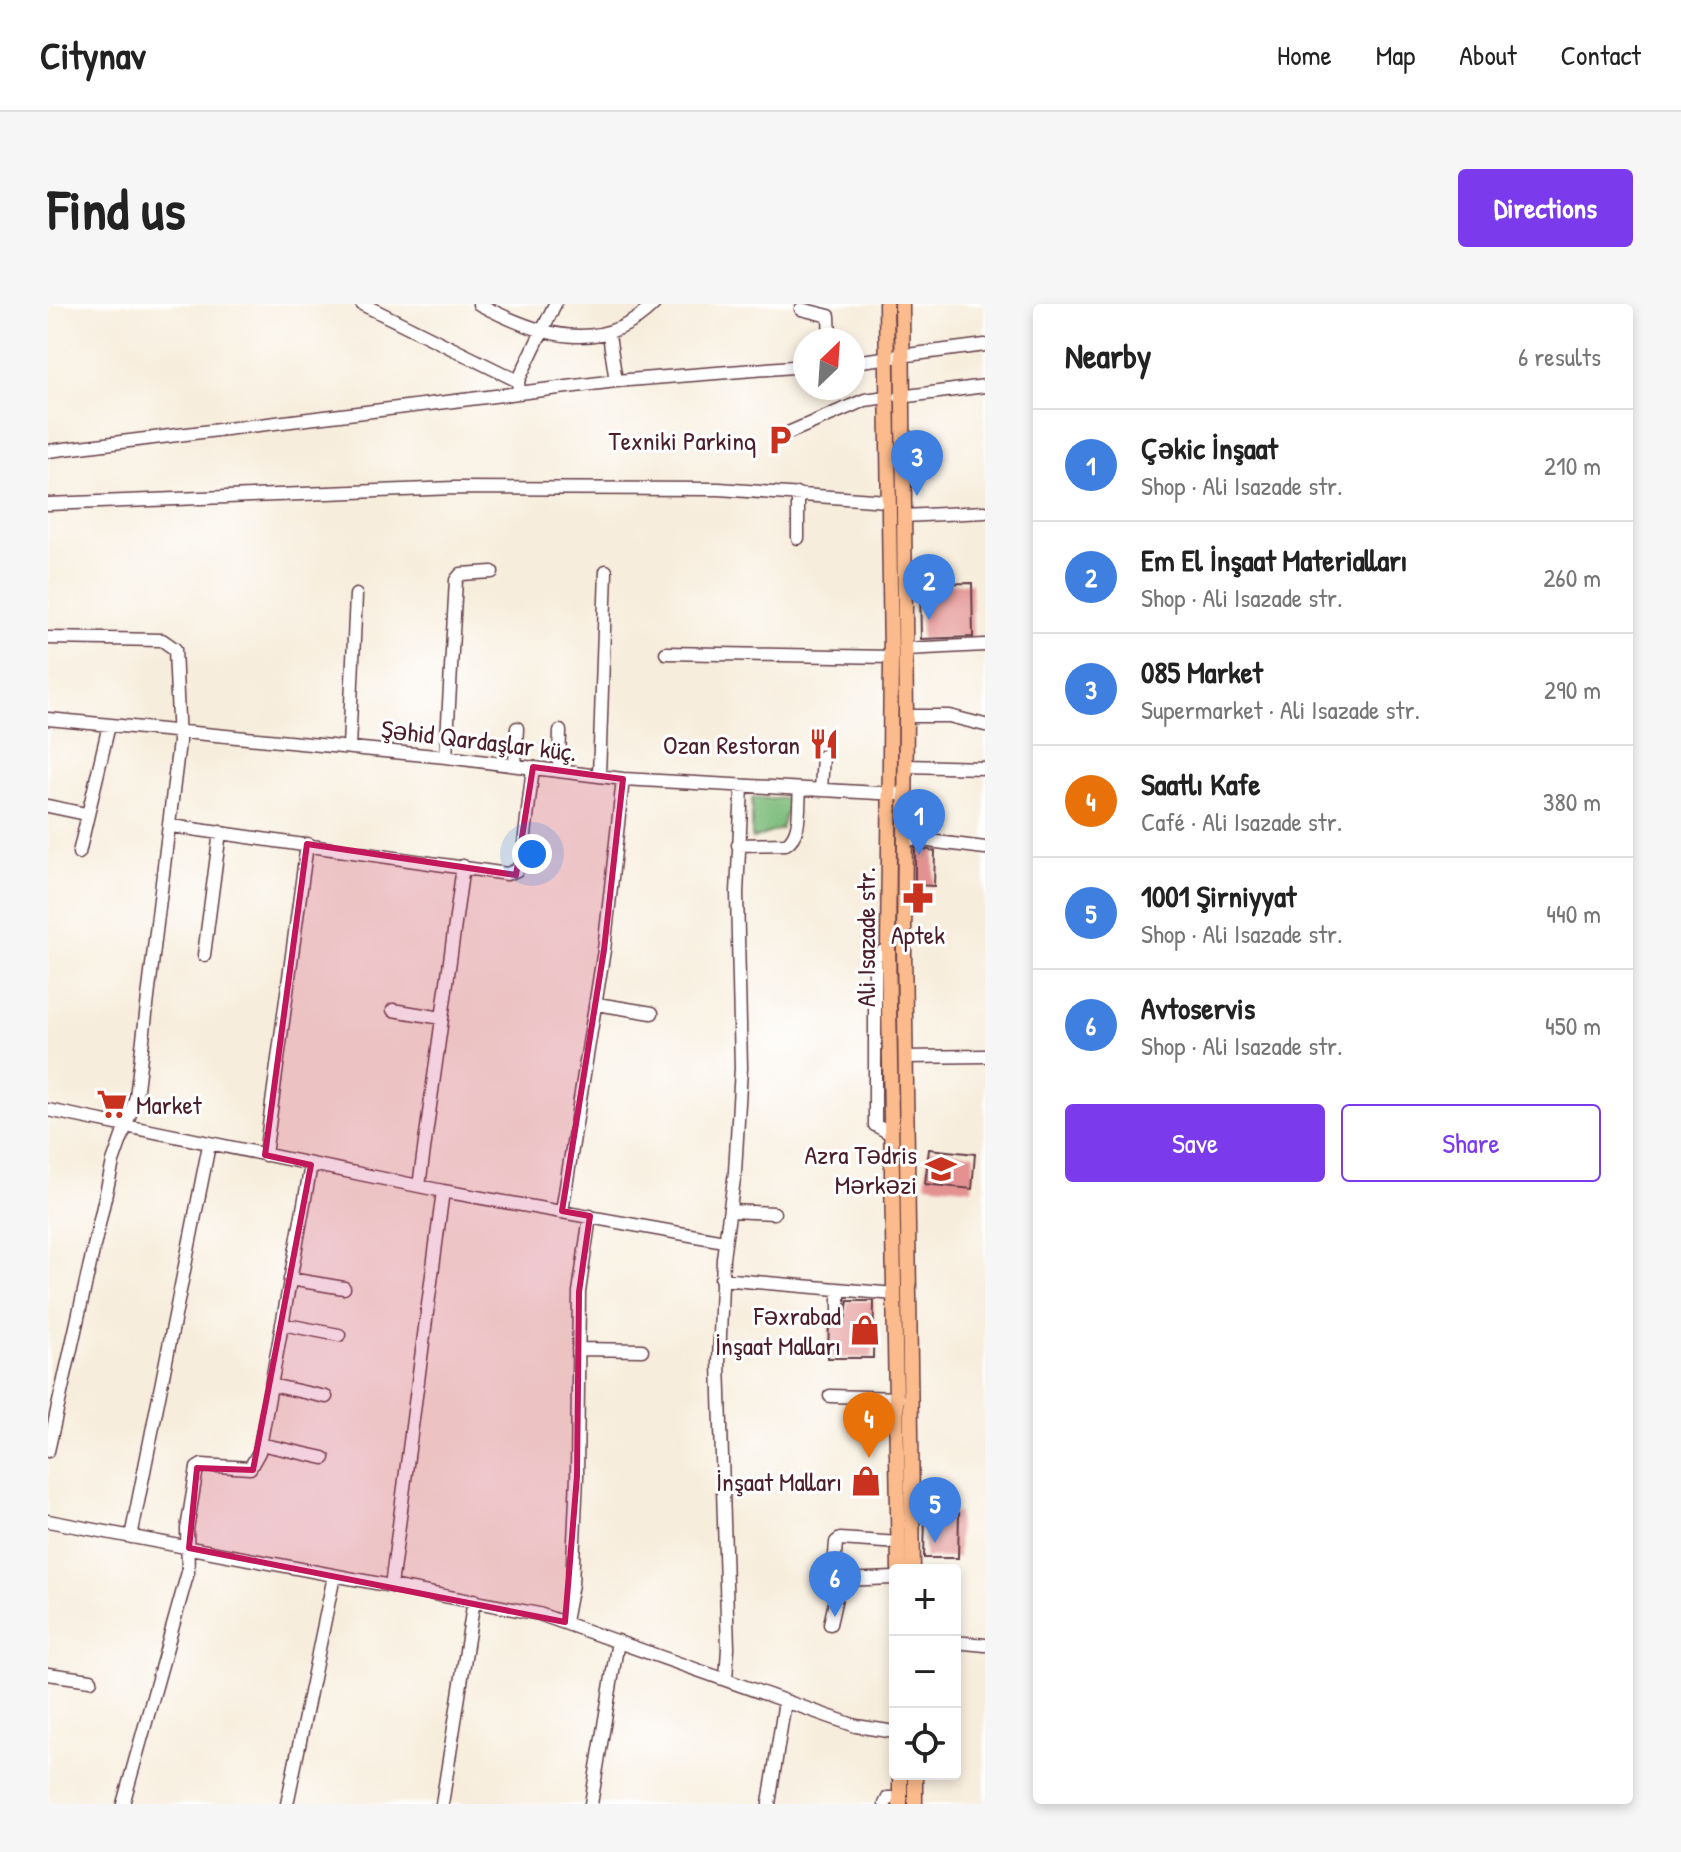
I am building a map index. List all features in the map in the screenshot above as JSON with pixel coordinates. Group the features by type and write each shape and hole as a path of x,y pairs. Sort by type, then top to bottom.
{"main road":[{"name":"Ali Isazade str.","path":"886,304 886,360 893,397 903,516 906,716 898,766"},
{"name":"Ali Isazade str.","path":"902,304 902,358 893,397 887,501 891,657 898,766 888,948 891,1134 902,1294 913,1564"},
{"name":"Ali Isazade str.","path":"898,794 905,838 899,1564"},
{"path":"900,1780 900,1801"},
{"path":"915,1780 915,1804"}],"street":[{"path":"362,304 518,387"},
{"path":"479,304 514,323 542,331 609,335 654,304"},
{"path":"518,387 555,304"},
{"path":"801,309 829,316 830,328"},
{"path":"609,335 616,381"},
{"path":"865,361 985,345"},
{"path":"48,451 518,387 793,367"},
{"path":"781,436 865,400 985,386"},
{"path":"48,504 439,488 719,489 887,501"},
{"path":"798,494 798,538"},
{"path":"903,516 985,512"},
{"path":"599,776 606,571"},
{"path":"446,757 456,580 461,574 492,572"},
{"path":"349,747 356,595"},
{"path":"48,638 162,640 169,643 175,649 179,731 171,826 136,1097 113,1162 48,1451"},
{"path":"906,649 985,645"},
{"path":"666,653 891,657"},
{"path":"906,716 949,716 985,725"},
{"name":"Şəhid Qardaşlar küç.","path":"48,719 446,757 623,779 898,794"},
{"path":"79,853 109,725"},
{"path":"515,765 517,728"},
{"path":"559,770 560,731"},
{"path":"821,790 823,756"},
{"path":"898,766 985,768"},
{"path":"171,826 507,874 520,866 533,767"},
{"path":"562,1211 597,1004 623,779"},
{"path":"726,1679 728,1648 719,1362 721,1279 730,1211 741,1068 738,845 742,787"},
{"path":"738,845 786,844 793,840 800,789"},
{"path":"48,806 86,814"},
{"path":"204,955 220,832"},
{"path":"905,838 985,848"},
{"path":"265,1155 307,844"},
{"path":"419,1186 463,866"},
{"path":"597,1004 652,1013"},
{"path":"393,1010 442,1018"},
{"path":"905,1057 984,1053"},
{"path":"48,1110 443,1191 724,1241"},
{"path":"131,1537 209,1145"},
{"path":"123,1804 188,1572 187,1529 197,1468 250,1468 260,1444 311,1165"},
{"path":"391,1586 443,1191"},
{"path":"730,1211 774,1213"},
{"path":"565,1622 572,1584 579,1292 590,1216"},
{"path":"290,1279 344,1288"},
{"path":"721,1279 902,1294"},
{"path":"839,1291 839,1317"},
{"path":"282,1324 339,1335"},
{"path":"578,1349 642,1350"},
{"path":"271,1385 326,1397"},
{"path":"830,1396 898,1398"},
{"path":"260,1444 324,1458"},
{"path":"48,1521 474,1600 565,1622 856,1726 889,1731"},
{"path":"834,1568 836,1542 840,1539 899,1543"},
{"path":"287,1804 334,1576"},
{"path":"830,1624 840,1580 889,1578"},
{"path":"442,1804 474,1600"},
{"path":"591,1804 618,1641"},
{"path":"961,1643 985,1645"},
{"path":"48,1674 91,1680"},
{"path":"769,1804 785,1701"},
{"path":"885,1804 888,1798 900,1801"}],"highlighted area":[{"path":"533,767 623,779 604,950 562,1211 590,1216 579,1292 577,1476 565,1622 189,1548 197,1468 253,1470 311,1165 265,1155 307,844 516,875"}],"green space":[{"path":"752,798 790,799 781,829 752,839"}],"building":[{"path":"972,583 973,637 921,639 920,584"},
{"path":"915,848 935,851 934,886 915,885"},
{"path":"929,1149 975,1154 972,1189 925,1184"},
{"path":"848,1301 874,1301 873,1358 828,1358 829,1319 835,1325 844,1324"},
{"path":"925,1512 959,1513 958,1558 924,1558"}],"place":[{"name":"Texniki Parkinq","path":"780,440"},
{"name":"085 Market","path":"917,496"},
{"name":"Em El İnşaat Materialları","path":"929,620"},
{"name":"Ozan Restoran","path":"824,744"},
{"name":"Çəkic İnşaat","path":"919,855"},
{"name":"Aptek","path":"918,898"},
{"name":"Market","path":"112,1104"},
{"name":"Azra Tədris Mərkəzi","path":"941,1169"},
{"name":"Fəxrabad İnşaat Malları","path":"865,1330"},
{"name":"Saatlı Kafe","path":"869,1458"},
{"name":"İnşaat Malları","path":"866,1481"},
{"name":"1001 Şirniyyat","path":"935,1543"},
{"name":"Avtoservis","path":"835,1617"}]}
